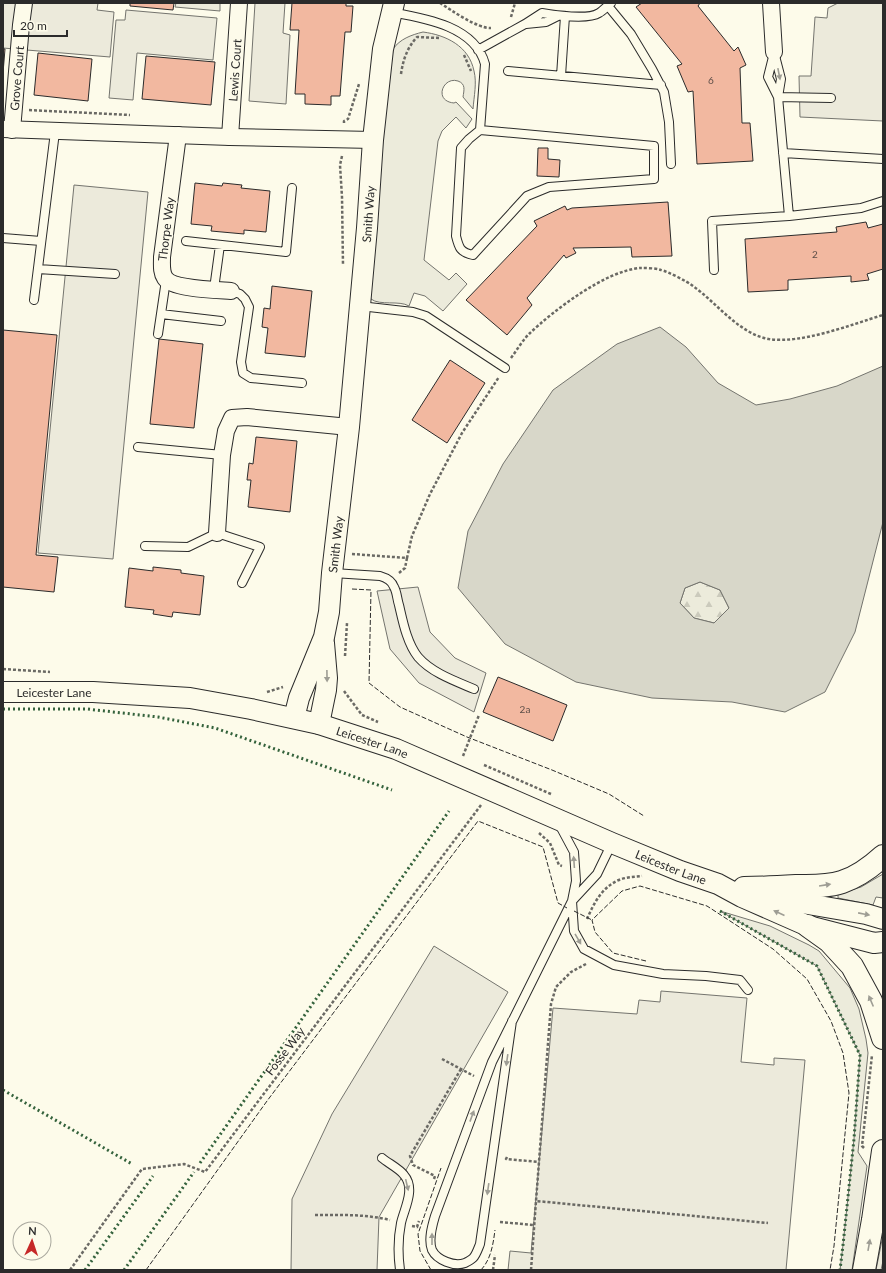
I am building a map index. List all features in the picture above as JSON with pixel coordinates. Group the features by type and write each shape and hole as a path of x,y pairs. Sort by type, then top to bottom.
{"main road":[{"path":"744,888 818,886 842,882 854,877 872,866 883,856"},
{"path":"808,926 829,941 852,966 871,1001 883,1038"},
{"path":"864,1270 883,1151"}],"street":[{"name":"Grove Court","path":"8,130 14,109 24,3"},
{"name":"Lewis Court","path":"230,137 239,3"},
{"path":"771,3 774,52"},
{"name":"Smith Way","path":"324,637 329,612 332,573 349,427 382,48 392,8"},
{"path":"8,130 373,140"},
{"name":"Thorpe Way","path":"178,135 162,257 162,271 166,280 172,284 231,291"},
{"path":"217,533 222,454 226,431 232,418 247,417 349,427"},
{"path":"294,718 300,698 324,637"},
{"path":"319,724 327,678 324,637"},
{"name":"Leicester Lane","path":"3,692 93,692 190,698 319,724 396,749 492,790 557,820 680,871 718,884 808,926 874,942 883,942"},
{"name":"Leicester Lane","path":"718,884 744,888 796,902 866,914 883,919"}],"lane":[{"path":"478,50 525,24 546,22 561,16 576,17 598,14 609,4 631,34 652,68 664,92 669,122 671,164"},
{"path":"392,8 442,23 461,34 478,50 485,64 480,130 462,148 456,236 459,246 464,253 473,256 527,196 536,192 549,187 654,179 654,146 480,130"},
{"path":"561,16 561,76"},
{"path":"774,52 768,77 778,97"},
{"path":"774,52 781,79 778,97 789,216"},
{"path":"508,71 661,85"},
{"path":"778,97 831,98"},
{"path":"34,300 55,132"},
{"path":"783,153 883,159"},
{"path":"186,241 286,252 292,188"},
{"path":"714,270 712,221 789,216 861,208 883,201"},
{"path":"3,238 42,241"},
{"path":"214,289 220,245"},
{"path":"38,269 116,274"},
{"path":"158,334 166,280"},
{"path":"231,291 240,294 245,299 249,307 241,362 243,373 251,378 302,384"},
{"path":"359,306 414,312 426,316 504,368"},
{"path":"161,314 222,321"},
{"path":"138,447 222,454"},
{"path":"146,546 188,547 217,533 260,547 242,582"},
{"path":"332,573 380,576 388,578 394,586 411,646 418,656 427,665 441,674 474,689"},
{"path":"557,820 574,852 576,881 572,901 574,931 584,949 614,965 663,974 706,976 740,980 748,990"},
{"path":"512,1021 480,1244 474,1257 465,1263 456,1264 437,1257 432,1249 431,1241 434,1222 492,1062 512,1021 572,901 597,874 612,843"},
{"path":"382,1158 405,1175 409,1187 408,1199 401,1223 398,1257 400,1270"}],"path":[{"path":"440,3 481,26 488,28 495,27"},
{"path":"510,19 515,3"},
{"path":"400,77 407,50 417,37 439,38"},
{"path":"464,54 471,74"},
{"path":"337,121 344,121 348,119 360,83"},
{"path":"14,109 131,115"},
{"path":"343,272 340,165 344,140 344,121"},
{"path":"351,554 407,558 412,536 430,494 462,433 528,334 562,306 598,283 617,274 639,268 662,270 692,285 745,331 767,339 784,341 808,337 883,315"},
{"path":"463,756 479,715"},
{"name":"Fosse Way","path":"70,1270 142,1169 184,1164 205,1172 492,790"},
{"path":"586,923 587,918 601,892 609,885 620,880 643,875 648,877"},
{"path":"531,1270 551,1004 556,987 571,972 590,962 594,954"},
{"path":"536,1201 768,1223"},
{"path":"500,1222 534,1225"},
{"path":"493,1270 496,1254"}],"green space":[{"path":"423,32 448,39 462,48 471,62 475,80 473,109 463,97 464,88 461,82 453,80 448,82 442,89 444,98 454,103 456,102 472,119 466,128 456,117 442,131 438,141 424,260 449,280 456,273 467,284 443,311 425,296 414,293 409,306 400,303 384,303 375,301 371,299 365,291 393,49 406,38"},
{"path":"700,582 720,590 729,608 714,623 694,618 680,603 685,588"},
{"path":"883,874 883,898 876,897 873,905 838,898 838,894 861,887"},
{"path":"720,911 770,926 819,951 850,988 859,1009 868,1053 858,1152 867,1166 852,1270 840,1270 854,1139 860,1055 817,966"},
{"path":"883,1235 883,1261 881,1270 876,1270"}],"shaded area":[{"path":"3,3 98,3 97,10 114,12 110,57 3,48"},
{"path":"176,3 220,3 220,11 175,7"},
{"path":"255,3 285,3 283,33 290,35 286,104 249,101"},
{"path":"838,3 883,3 883,121 800,117 799,76 811,76 815,17 827,18 828,8"},
{"path":"126,10 217,18 213,60 137,53 133,100 109,98 116,20 125,20"},
{"path":"74,185 148,192 113,559 38,553"},
{"path":"660,327 686,347 718,383 756,405 790,399 837,386 883,366 883,522 855,632 825,692 785,712 732,702 652,698 576,682 505,644 458,588 468,531 503,464 553,390 617,344","holes":["700,582 720,590 729,608 714,623 694,618 680,603 685,588"]},
{"path":"418,587 430,632 455,658 486,673 474,712 419,683 390,649 377,591"},
{"path":"434,946 508,992 379,1217 377,1270 291,1270 292,1199 332,1114"},
{"path":"661,991 747,998 741,1062 774,1065 774,1058 805,1060 786,1270 508,1270 510,1251 531,1253 553,1008 637,1014 639,1000 660,1002"}],"building":[{"path":"130,3 174,3 173,10 130,6"},
{"path":"292,3 346,3 346,6 353,6 351,32 345,32 340,96 331,96 331,105 305,104 305,94 295,94 299,30 290,30"},
{"path":"642,3 700,3 698,6 734,51 738,47 746,65 740,68 742,123 750,123 753,161 697,164 693,91 688,92 677,66 682,64 636,7"},
{"path":"3,49 5,49 3,73"},
{"path":"38,53 92,59 88,101 34,95"},
{"path":"146,56 215,62 211,105 142,99"},
{"path":"538,148 548,148 548,159 560,160 559,177 537,176"},
{"path":"195,183 222,186 223,183 242,185 241,188 270,191 266,232 244,230 244,234 211,231 212,226 191,224"},
{"path":"668,202 672,256 632,257 631,247 573,248 576,253 566,258 564,255 527,298 532,305 507,335 466,300 537,226 534,221 565,206 567,210 572,208"},
{"path":"866,222 868,228 883,224 883,269 867,274 869,280 851,282 851,276 788,280 788,290 748,292 745,239 837,232 836,227"},
{"path":"272,286 312,291 305,357 265,353 268,328 262,327 264,308 270,309"},
{"path":"3,330 57,335 36,555 58,557 54,592 3,587"},
{"path":"159,339 203,344 194,428 150,424"},
{"path":"450,360 485,383 447,443 412,420"},
{"path":"256,437 297,441 290,512 248,507 251,480 247,480 249,463 253,464"},
{"path":"153,567 181,570 181,573 204,576 200,615 173,612 172,617 153,614 154,610 125,607 129,568 153,571"},
{"path":"498,677 567,705 553,741 483,712"}],"hedge":[{"path":"3,709 87,709 158,717 215,728 392,790"},
{"path":"200,1163 449,811"},
{"path":"720,911 817,966 860,1055 854,1139 840,1270"},
{"path":"3,1090 132,1164"},
{"path":"124,1270 194,1172"},
{"path":"85,1270 153,1176"}],"fence":[{"path":"352,589 371,590 369,683 400,707 467,737 609,794 644,816"},
{"path":"146,1270 267,1101 478,821 543,847 558,903 567,908"},
{"path":"646,961 613,953 595,932 592,920 622,891 640,886 707,906 773,949 807,979 831,1021 843,1053 849,1093 834,1246 830,1270"},
{"path":"574,911 592,920"},
{"path":"431,1270 420,1251 418,1234 441,1168"},
{"path":"481,1270 489,1256 495,1230"}]}
